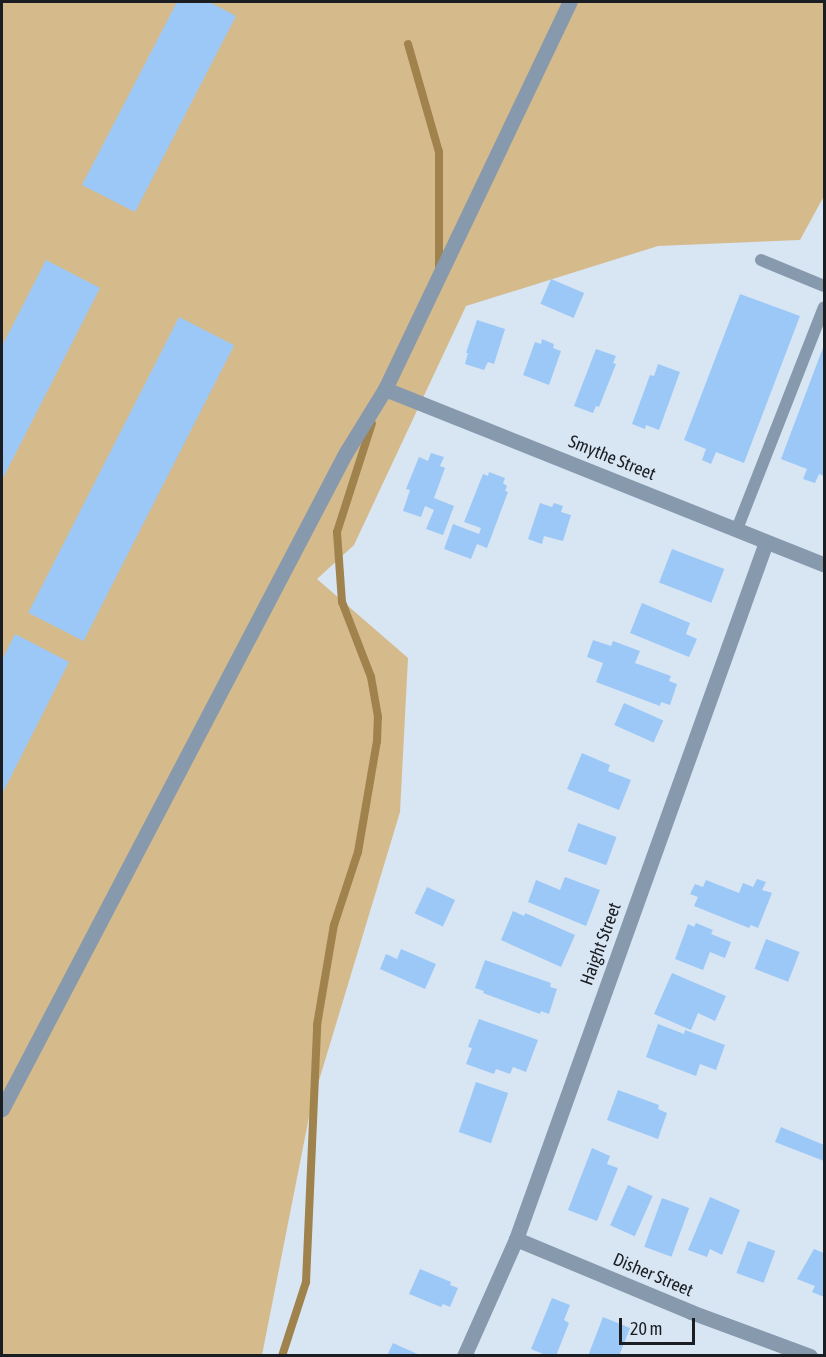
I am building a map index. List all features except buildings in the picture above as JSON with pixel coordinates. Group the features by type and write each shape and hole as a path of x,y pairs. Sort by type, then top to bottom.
{"street":[{"path":"2,1109 345,453 385,389 570,2"},
{"name":"Smythe Street","path":"385,389 766,542 824,563"},
{"name":"Haight Street","path":"464,1356 516,1239 766,542"},
{"name":"Disher Street","path":"516,1239 691,1312 810,1356"}],"lane":[{"path":"760,260 825,286"},
{"path":"737,529 825,307"}],"shaded area":[{"path":"2,2 824,2 824,196 800,240 658,246 466,306 354,545 317,579 408,658 400,812 311,1107 262,1355 2,1356"}],"waterway":[{"path":"408,44 439,152 439,266"},
{"path":"282,1356 306,1282 317,1025 334,925 358,852 377,741 378,717 371,677 342,602 337,532 372,423"}]}
